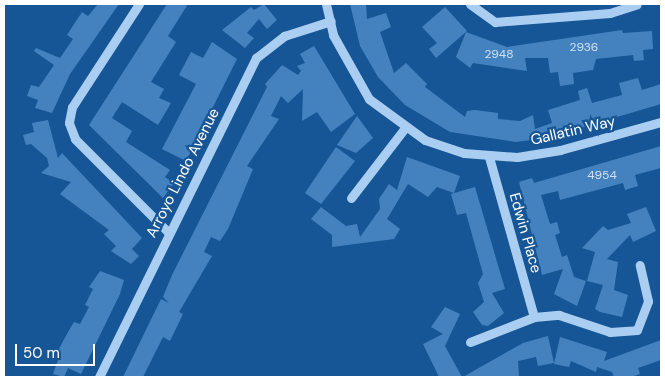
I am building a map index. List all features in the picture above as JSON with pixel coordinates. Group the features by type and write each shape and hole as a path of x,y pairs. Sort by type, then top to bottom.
{"street":[{"path":"139,4 72,106 69,124 75,139 168,232"},
{"name":"Gallatin Way","path":"326,4 351,72 369,99 405,128 448,148 489,157 560,150 661,122"},
{"path":"470,4 495,22 610,13 637,4"},
{"name":"Arroyo Lindo Avenue","path":"99,377 168,232 256,58 284,36 331,21"},
{"path":"351,198 405,128"},
{"name":"Edwin Place","path":"489,157 534,317"},
{"path":"470,342 534,317 558,315 610,332 637,330 646,316 648,301 640,265"}],"building":[{"path":"98,4 119,4 70,74 52,113 35,108 38,100 27,96 31,85 39,87 54,65 34,51 36,48 60,58 73,39 67,35 82,12 88,16"},
{"path":"167,4 188,4 168,36 176,42 151,82 164,89 159,98 171,103 158,125 122,102 112,118 132,131 126,142 170,170 165,177 174,183 163,198 89,125"},
{"path":"264,4 277,20 267,29 259,19 247,33 254,38 245,48 222,30 251,7 254,10"},
{"path":"350,4 366,4 367,19 386,13 391,27 380,32 394,73 406,63 427,84 425,87 465,117 467,111 475,110 498,113 498,119 520,121 533,115 535,129 552,123 548,110 580,100 578,91 587,88 592,103 622,95 619,83 638,78 642,90 661,84 661,104 546,138 516,142 450,132 405,105 378,77 360,46"},
{"path":"445,7 467,31 436,58 429,49 437,43 422,27"},
{"path":"622,30 623,33 652,31 653,49 643,50 644,60 634,61 633,55 596,59 593,70 573,73 574,84 560,86 558,72 550,73 548,58 525,58 527,71 473,63 470,68 456,57 466,32 507,47"},
{"path":"212,42 237,59 186,161 162,149 196,84 179,75 191,52 203,58"},
{"path":"314,46 355,114 331,132 317,112 302,121 303,89 288,103 281,96 271,116 279,119 247,166 253,169 228,229 220,241 211,237 204,252 212,256 179,312 183,314 170,341 163,337 143,377 123,377 161,299 169,303 163,297 172,275 267,87 265,84 282,65 298,75 301,71 297,66 305,63 300,54"},
{"path":"357,116 373,138 356,153 337,145"},
{"path":"48,120 58,158 62,153 142,238 132,249 139,256 131,264 111,251 116,246 104,234 109,230 60,194 71,182 41,173 49,166 47,158 31,144 26,145 23,135 34,132 32,123"},
{"path":"661,146 661,168 635,175 638,186 625,190 623,183 560,200 558,191 541,195 550,224 557,222 560,233 555,235 562,257 567,255 574,277 586,281 577,306 554,294 563,269 542,275 519,182 532,178 534,183"},
{"path":"336,147 355,161 321,204 305,193"},
{"path":"407,157 460,176 454,193 437,187 428,197 408,184 387,219 400,229 394,239 332,247 332,235 311,219 321,207 346,226 357,224 360,237 380,209 379,199 389,184 397,190"},
{"path":"475,187 505,289 492,293 504,313 488,326 482,325 473,312 484,302 478,283 483,274 466,213 457,215 451,194"},
{"path":"646,207 656,231 633,242 630,235 607,259 618,262 614,290 628,295 622,317 600,312 595,309 603,285 587,281 595,252 582,248 603,226 608,230 631,223 627,214"},
{"path":"100,271 124,280 120,294 81,374 68,368 64,377 53,374 58,360 54,358 74,322 80,324 89,307 85,305 93,289 89,287"},
{"path":"445,307 460,314 445,346 462,377 439,377 423,344 443,334 431,327"},
{"path":"548,336 554,363 538,366 536,357 518,361 519,377 463,377 523,343"},
{"path":"560,337 607,352 604,361 661,340 661,360 638,368 640,374 631,377 614,377 612,372 597,367 596,372 571,361 569,367 554,364"}]}
